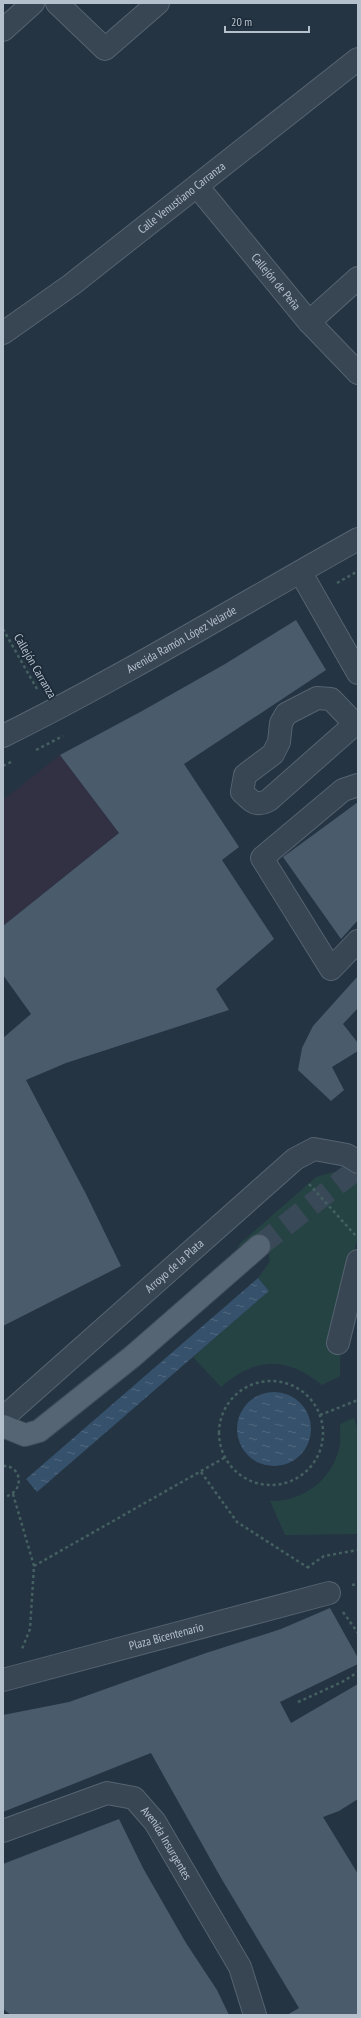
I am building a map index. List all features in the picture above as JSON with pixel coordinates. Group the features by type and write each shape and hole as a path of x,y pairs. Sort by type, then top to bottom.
{"main road":[{"path":"3,1426 25,1435 39,1431 133,1356 259,1246"}],"street":[{"path":"3,30 33,3"},
{"path":"57,3 105,49 158,3"},
{"name":"Calle Venustiano Carranza","path":"3,333 71,285 358,59"},
{"name":"Callejón de Peña","path":"197,186 309,322 358,373"},
{"path":"309,322 358,278"},
{"name":"Avenida Ramón López Velarde","path":"3,747 57,720 303,577 358,538"},
{"name":"Avenida Ramón López Velarde","path":"3,736 51,712 303,577 358,550"},
{"path":"303,577 358,673"},
{"path":"318,698 331,699 357,723 269,800 261,804 253,803 242,792 242,783 245,775 273,754 279,742 282,723 286,714 318,698"},
{"path":"358,785 343,790 262,858 331,970 358,941"},
{"name":"Arroyo de la Plata","path":"3,1418 295,1159 314,1149 348,1155 358,1162"},
{"path":"338,1343 358,1261"},
{"name":"Plaza Bicentenario","path":"6,1680 329,1593"},
{"name":"Avenida Insurgentes","path":"3,1831 107,1793 134,1798 155,1822 240,1967 255,2015"}],"path":[{"name":"Callejón Carranza","path":"3,629 51,712"},
{"path":"309,1184 358,1238"},
{"path":"262,1381 281,1381 298,1387 312,1399 320,1415 323,1433 321,1448 313,1463 302,1475 288,1482 272,1485 257,1483 242,1476 224,1458 219,1432 222,1414 231,1398 245,1387 262,1381"},
{"path":"320,1415 358,1400"},
{"path":"34,1566 224,1458"},
{"path":"3,1466 11,1468 18,1475 19,1486 13,1494 3,1497"},
{"path":"201,1472 237,1522 307,1567"},
{"path":"6,1680 30,1629 34,1566 13,1494"},
{"path":"324,1556 358,1550"},
{"path":"298,1702 342,1682 358,1672"}],"shaded area":[{"path":"60,755 119,833 3,926 3,800"}],"green space":[{"path":"333,1172 350,1176 358,1183 358,1235 341,1308 340,1376 322,1385 296,1369 283,1365 271,1364 246,1370 221,1387 193,1357 269,1291 258,1278 270,1261 268,1249 252,1243 236,1247 316,1177"},
{"path":"354,1418 358,1431 358,1534 285,1535 270,1501 293,1498 314,1487 322,1480 329,1471 339,1449 340,1424"}],"water":[{"path":"258,1278 269,1291 37,1492 26,1479"},
{"path":"274,1392 295,1398 305,1408 311,1429 305,1450 295,1460 274,1466 253,1460 243,1450 237,1429 243,1408 253,1398"}],"building":[{"path":"296,620 326,670 184,764 239,847 222,860 274,939 216,989 229,1010 66,1063 26,1080 86,1194 121,1266 3,1326 3,1038 31,1014 3,975 3,926 119,833 60,755 225,664"},
{"path":"358,802 358,920 341,939 283,857"},
{"path":"358,976 358,1008 343,1024 358,1043 358,1051 332,1067 344,1090 331,1101 298,1070 302,1048 313,1026"},
{"path":"330,1608 358,1658 358,1664 280,1702 291,1723 358,1684 358,1799 339,1811 323,1817 358,1874 358,2015 287,2015 299,2008 221,1878 151,1753 3,1812 3,1715 69,1702 206,1653 281,1629"},
{"path":"119,1819 143,1868 186,1943 217,1990 229,2015 11,2015 3,2009 3,1864"}],"tunnel":[{"path":"259,1246 358,1168"}]}
